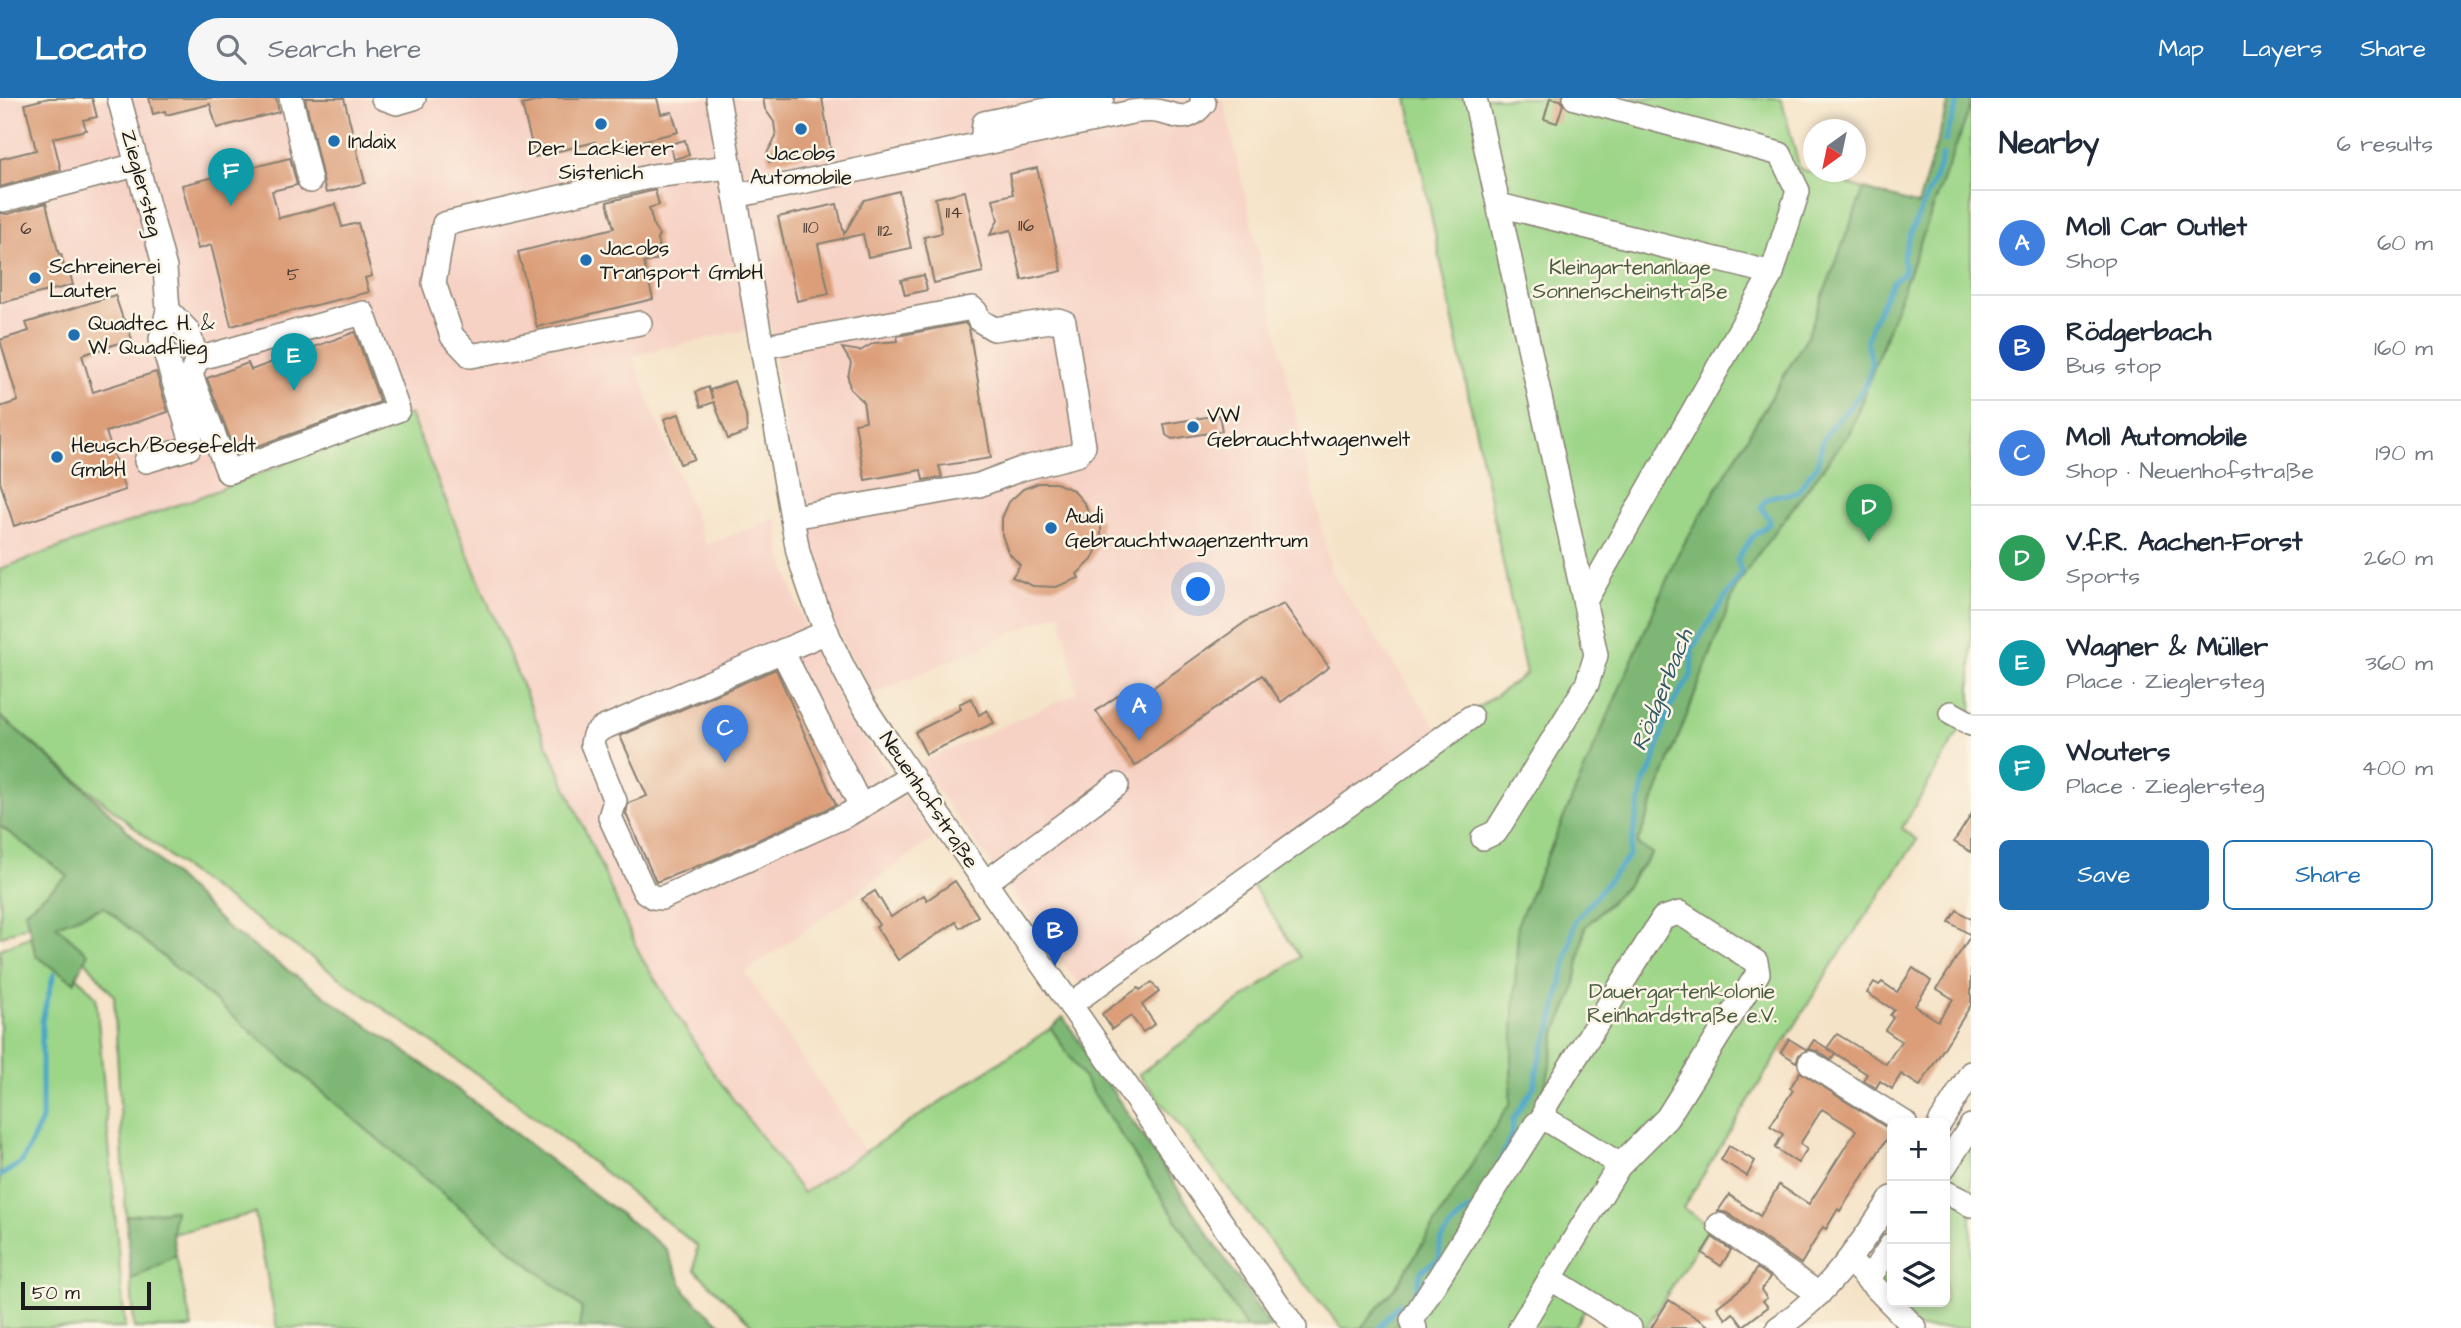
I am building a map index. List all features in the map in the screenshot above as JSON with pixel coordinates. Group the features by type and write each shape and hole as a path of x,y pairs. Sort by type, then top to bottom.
{"street":[{"name":"Zieglersteg","path":"119,98 165,268 168,310 161,340 189,425 191,439 188,448 146,461"},
{"path":"291,98 310,181"},
{"path":"383,98 397,103 414,98"},
{"name":"Neuenhofstraße","path":"718,98 798,551 810,593 827,632 861,701 1295,1328"},
{"path":"982,143 984,123 1102,98"},
{"path":"735,196 1132,112 1154,110 1181,118 1195,114 1204,103 1202,98"},
{"path":"1475,98 1597,655 1587,684 1496,832 1483,838"},
{"path":"1575,98 1780,154 1798,191 1772,273 1585,601"},
{"path":"4,200 136,165"},
{"path":"640,323 471,356 452,336 434,283 444,224 653,176 730,167"},
{"path":"1499,205 1772,273"},
{"path":"762,347 972,309 979,320 994,328 1058,320 1064,322 1084,446 1076,454 1021,469 979,485 792,517"},
{"path":"168,310 188,331 197,359 191,375 228,472 398,410 363,313 197,359"},
{"path":"827,632 601,729 594,735 592,744 615,801 610,817 644,891 653,898 662,898 840,818 912,776"},
{"path":"782,651 861,806"},
{"path":"1070,1005 1471,717"},
{"path":"985,883 1117,785"},
{"path":"1415,1328 1412,1320 1536,1124 1544,1118 1546,1105 1663,918 1680,913 1756,962 1758,973 1667,1118 1619,1166 1520,1328"},
{"path":"1810,1063 1897,1118"},
{"path":"1943,1118 1971,1073"},
{"path":"1544,1118 1611,1158 1619,1166"},
{"path":"1950,1158 1971,1126"},
{"path":"1950,1194 1971,1205"},
{"path":"1780,1327 1819,1294 1850,1261 1887,1206"},
{"path":"1719,1225 1819,1294"},
{"path":"1868,1280 1887,1252"},
{"path":"1850,1261 1915,1328"},
{"path":"1550,1278 1630,1328"}],"shaded area":[{"path":"0,98 1223,98 1332,573 1441,734 1081,987 918,764 1077,693 1060,612 872,695 836,629 815,581 798,513 770,324 632,356 706,545 777,518 782,556 809,642 845,711 934,838 745,973 865,1151 803,1194 712,1071 641,957 536,719 410,414 216,491 0,569"}],"green space":[{"name":"Kleingartenanlage Sonnenscheinstraße","path":"1407,98 1781,98 1800,169 1803,170 1803,182 1842,182 1864,189 1807,337 1678,554 1519,923 1510,1103 1397,1285 1361,1328 1342,1328 1275,1248 1139,1074 1300,957 1244,873 1526,674"},
{"path":"1950,98 1971,98 1971,105 1850,432 1755,558 1736,588 1637,844 1652,853 1624,888 1585,927 1573,994 1557,1029 1547,1081 1534,1121 1406,1327 1397,1322 1393,1328 1361,1328 1397,1285 1510,1103 1518,923 1678,554 1807,337 1864,189 1918,205"},
{"name":"Dauergartenkolonie Reinhardstraße e.V.","path":"1971,105 1971,711 1902,828 1917,840 1832,965 1683,1208 1710,1226 1646,1328 1621,1328 1588,1306 1573,1328 1393,1328 1397,1322 1405,1327 1547,1081 1557,1029 1573,994 1585,927 1624,889 1652,854 1637,844 1736,588 1755,558 1850,432"},
{"path":"410,414 536,719 641,957 712,1071 803,1193 1051,1028 1247,1328 755,1328 695,1270 697,1246 507,1095 186,870 0,716 0,569 216,491"},
{"path":"0,716 82,786 230,930 440,1076 666,1249 686,1293 725,1328 579,1328 582,1308 104,907 56,925 88,954 74,982 36,956 25,911 68,876 0,826"},
{"path":"0,826 69,876 26,911 28,925 0,937"},
{"path":"104,907 582,1308 579,1328 277,1328 255,1213 172,1234 175,1210 126,1216 114,996 85,960 88,954 55,925"},
{"path":"31,936 36,956 75,981 77,976 96,997 125,1328 0,1328 0,949"},
{"path":"1063,1017 1271,1328 1247,1328 1051,1028"},
{"path":"1971,1114 1971,1328 1905,1328 1889,1307 1950,1307 1950,1149"},
{"path":"175,1210 172,1234 176,1255 131,1280 126,1216"},
{"path":"1887,1242 1887,1304 1864,1274"},
{"path":"176,1255 192,1328 134,1328 131,1280"}],"building":[{"path":"49,98 92,98 97,117 83,120 86,130 53,138 61,170 0,187 0,159 36,150 25,104"},
{"path":"149,98 276,98 279,112 217,128 210,104 166,115 165,111 153,114"},
{"name":"Indaix","path":"305,98 344,98 365,183 326,193"},
{"name":"Der Lackierer Sistenich","path":"551,98 657,98 661,114 672,112 678,132 597,152 595,142 535,157 522,105"},
{"name":"Jacobs Automobile","path":"763,98 822,98 831,151 769,162 767,153 776,137 774,122 765,109"},
{"path":"1550,98 1561,100 1563,104 1557,123 1544,119"},
{"path":"685,140 689,155 674,159 670,144"},
{"path":"290,158 297,185 272,191 279,218 336,204 342,227 358,223 372,276 365,278 369,292 231,326 211,245 198,249 182,185"},
{"path":"1037,168 1062,271 1022,280 1011,230 990,235 998,220 993,199 1013,194 1009,174"},
{"name":"Jacobs Transport GmbH","path":"655,190 659,205 649,208 659,235 657,239 662,258 644,263 653,299 537,327 518,252 614,228 607,202"},
{"path":"899,191 911,248 868,257 863,234 818,244 829,294 797,301 778,217 837,204 844,234 864,200"},
{"path":"965,191 983,272 934,283 924,237 942,233 935,198"},
{"path":"46,203 59,255 61,254 64,267 68,266 73,285 0,303 0,213 8,214"},
{"path":"924,275 927,290 905,295 901,280"},
{"name":"Heusch/Boesefeldt GmbH","path":"115,295 123,319 133,326 129,331 132,339 82,355 93,392 156,372 168,412 106,432 125,490 14,526 0,482 0,407 18,401 0,340 29,331 26,323"},
{"path":"965,323 969,328 991,458 939,466 942,477 923,480 921,470 865,480 855,423 866,421 863,401 850,389 848,377 851,363 842,348 860,351 874,343 898,341 897,336"},
{"path":"355,332 380,402 236,454 207,378 248,363 251,370"},
{"path":"734,381 746,415 747,432 728,439 714,402 701,407 696,392 708,387 713,399 710,390"},
{"path":"679,414 694,459 680,464 664,419"},
{"name":"VW Gebrauchtwagenwelt","path":"1219,415 1222,431 1172,439 1166,435 1164,424"},
{"name":"Audi Gebrauchtwagenzentrum","path":"1039,483 1056,483 1073,490 1085,504 1091,520 1101,518 1101,540 1092,560 1077,574 1079,578 1056,587 1033,586 1012,577 1020,565 1008,552 1002,535 1002,518 1009,502 1023,489"},
{"path":"1284,604 1329,667 1281,702 1262,675 1135,766 1096,711 1119,695 1127,706 1248,620"},
{"path":"776,669 836,805 713,860 656,882 626,814 628,803 647,796 620,736"},
{"path":"971,698 979,715 987,710 994,723 926,754 915,732 961,709 959,704"},
{"path":"1971,815 1971,852 1954,842"},
{"path":"955,881 978,916 960,928 956,922 898,960 876,927 879,925 862,899 875,891 891,917 924,895 927,900"},
{"path":"1957,910 1971,919 1971,935 1949,922"},
{"path":"1971,935 1971,1005 1920,1086 1901,1074 1892,1089 1880,1081 1876,1088 1863,1080 1867,1074 1827,1048 1837,1034 1886,1064 1901,1041 1885,1030 1893,1018 1890,1015 1894,1010 1867,993 1874,982 1879,985 1882,982 1897,992 1913,968 1931,981 1915,1006 1938,1021 1953,999 1937,989"},
{"path":"1152,982 1159,992 1142,1005 1155,1024 1143,1032 1131,1016 1112,1029 1102,1014 1138,988 1140,990"},
{"path":"1789,1039 1807,1050 1799,1055 1796,1062 1781,1052"},
{"path":"1814,1040 1835,1053 1831,1060 1808,1049"},
{"path":"1800,1072 1887,1128 1887,1139 1840,1211 1838,1209 1826,1229 1823,1227 1801,1264 1727,1213 1718,1211 1729,1195 1760,1216 1779,1185 1809,1204 1856,1130 1822,1109 1800,1144 1807,1149 1798,1163 1775,1148 1783,1134 1770,1126 1793,1090 1790,1088"},
{"path":"1729,1146 1755,1161 1747,1176 1721,1160"},
{"path":"1712,1237 1731,1250 1721,1266 1702,1253"},
{"path":"1757,1268 1770,1277 1761,1290 1767,1298 1763,1301 1768,1307 1743,1326 1733,1313 1726,1319 1717,1307 1749,1282"},
{"path":"1669,1300 1687,1312 1712,1328 1651,1328"}],"waterway":[{"name":"Rödgerbach","path":"1945,141 1959,98"},
{"name":"Rödgerbach","path":"1498,1166 1512,1133 1513,1119 1534,1087 1539,1060 1551,1028 1575,921 1629,856 1644,781 1652,769 1668,710 1691,676 1692,649 1742,572 1737,560 1752,537 1769,524 1769,518 1761,508 1764,503 1771,497 1796,493 1817,465 1823,440 1830,428 1865,386 1872,365 1867,340 1872,324 1892,282 1903,274 1903,257 1911,232 1943,155"},
{"path":"0,1176 22,1162 42,1120 42,1020 54,974"},
{"name":"Rödgerbach","path":"1379,1328 1399,1304 1412,1304 1421,1271 1439,1259 1440,1244 1447,1232 1459,1218 1473,1208"}],"place":[{"name":"Der Lackierer Sistenich","path":"601,124"},
{"name":"Jacobs Automobile","path":"801,129"},
{"name":"Indaix","path":"334,141"},
{"name":"Wouters","path":"231,206"},
{"name":"Jacobs Transport GmbH","path":"586,260"},
{"name":"Schreinerei Lauter","path":"35,278"},
{"name":"Quadtec H. & W. Quadflieg","path":"74,335"},
{"name":"Wagner & Müller","path":"294,391"},
{"name":"VW Gebrauchtwagenwelt","path":"1193,427"},
{"name":"Heusch/Boesefeldt GmbH","path":"57,457"},
{"name":"Audi Gebrauchtwagenzentrum","path":"1051,528"},
{"name":"V.f.R. Aachen-Forst","path":"1869,542"},
{"name":"Moll Car Outlet","path":"1139,741"},
{"name":"Moll Automobile","path":"725,763"},
{"name":"Rödgerbach","path":"1055,966"}]}
